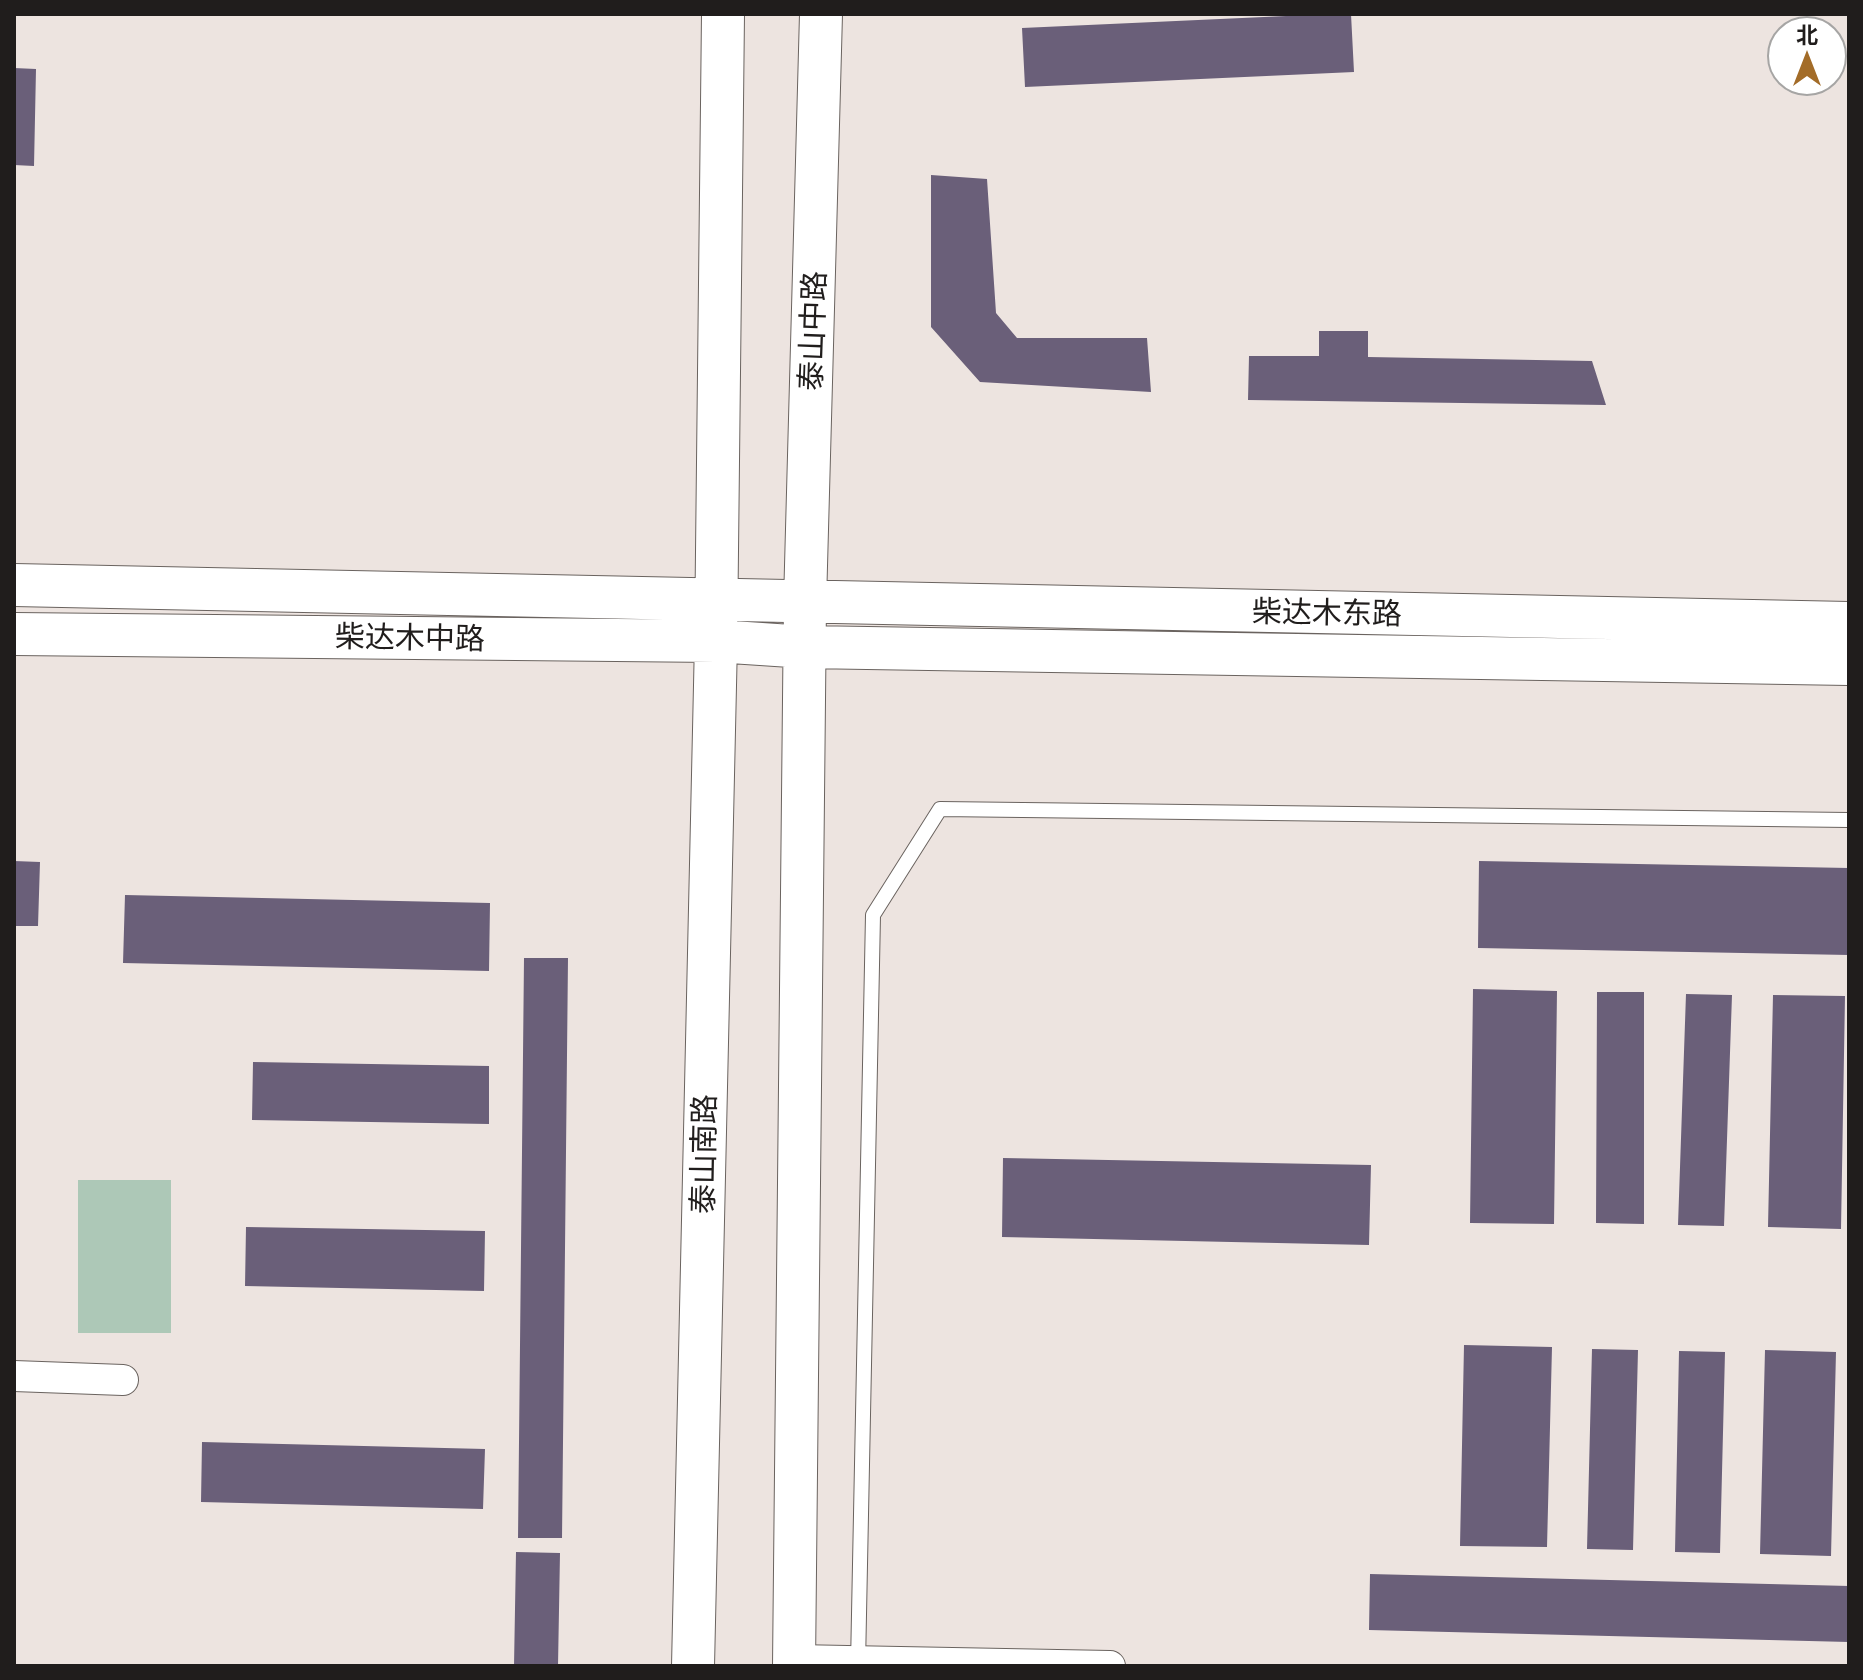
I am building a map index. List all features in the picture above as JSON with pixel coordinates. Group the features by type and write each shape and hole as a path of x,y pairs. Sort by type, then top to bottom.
{"main road":[{"path":"716,641 723,14"},
{"name":"泰山中路","path":"806,647 821,14"},
{"name":"柴达木中路","path":"14,585 716,598 805,603"},
{"name":"柴达木东路","path":"805,603 1849,623"},
{"name":"柴达木中路","path":"14,634 716,641 806,647"},
{"name":"泰山南路","path":"693,1666 716,641"},
{"path":"794,1663 806,647"},
{"name":"柴达木东路","path":"806,647 1849,664"}],"street":[{"path":"14,1376 123,1380"},
{"path":"794,1663 1110,1666"}],"lane":[{"path":"858,1663 873,915 940,809 1849,820"}],"green space":[{"path":"78,1180 171,1180 171,1333 78,1333"}],"building":[{"path":"1351,14 1354,72 1025,87 1022,28"},
{"path":"14,68 36,69 34,166 14,165"},
{"path":"931,175 987,179 996,313 1017,338 1147,338 1151,392 980,382 931,327"},
{"path":"1319,331 1368,331 1368,357 1592,361 1606,405 1248,400 1249,356 1319,356"},
{"path":"14,861 40,862 38,926 14,926"},
{"path":"1479,861 1849,868 1849,955 1478,948"},
{"path":"125,895 490,903 489,971 123,963"},
{"path":"524,958 568,958 562,1538 518,1538"},
{"path":"1473,989 1557,991 1554,1224 1470,1223"},
{"path":"1597,992 1644,992 1644,1224 1596,1223"},
{"path":"1686,994 1732,995 1724,1226 1678,1225"},
{"path":"1773,995 1845,996 1841,1229 1768,1227"},
{"path":"253,1062 489,1066 489,1124 252,1120"},
{"path":"1003,1158 1371,1165 1369,1245 1002,1237"},
{"path":"246,1227 485,1231 484,1291 245,1286"},
{"path":"1464,1345 1552,1347 1547,1547 1460,1546"},
{"path":"1592,1349 1638,1350 1633,1550 1587,1549"},
{"path":"1765,1350 1836,1352 1831,1556 1760,1554"},
{"path":"1679,1351 1725,1352 1720,1553 1675,1552"},
{"path":"202,1442 485,1449 483,1509 201,1502"},
{"path":"516,1552 560,1553 558,1666 514,1666"},
{"path":"1370,1574 1849,1586 1849,1642 1369,1630"}]}
